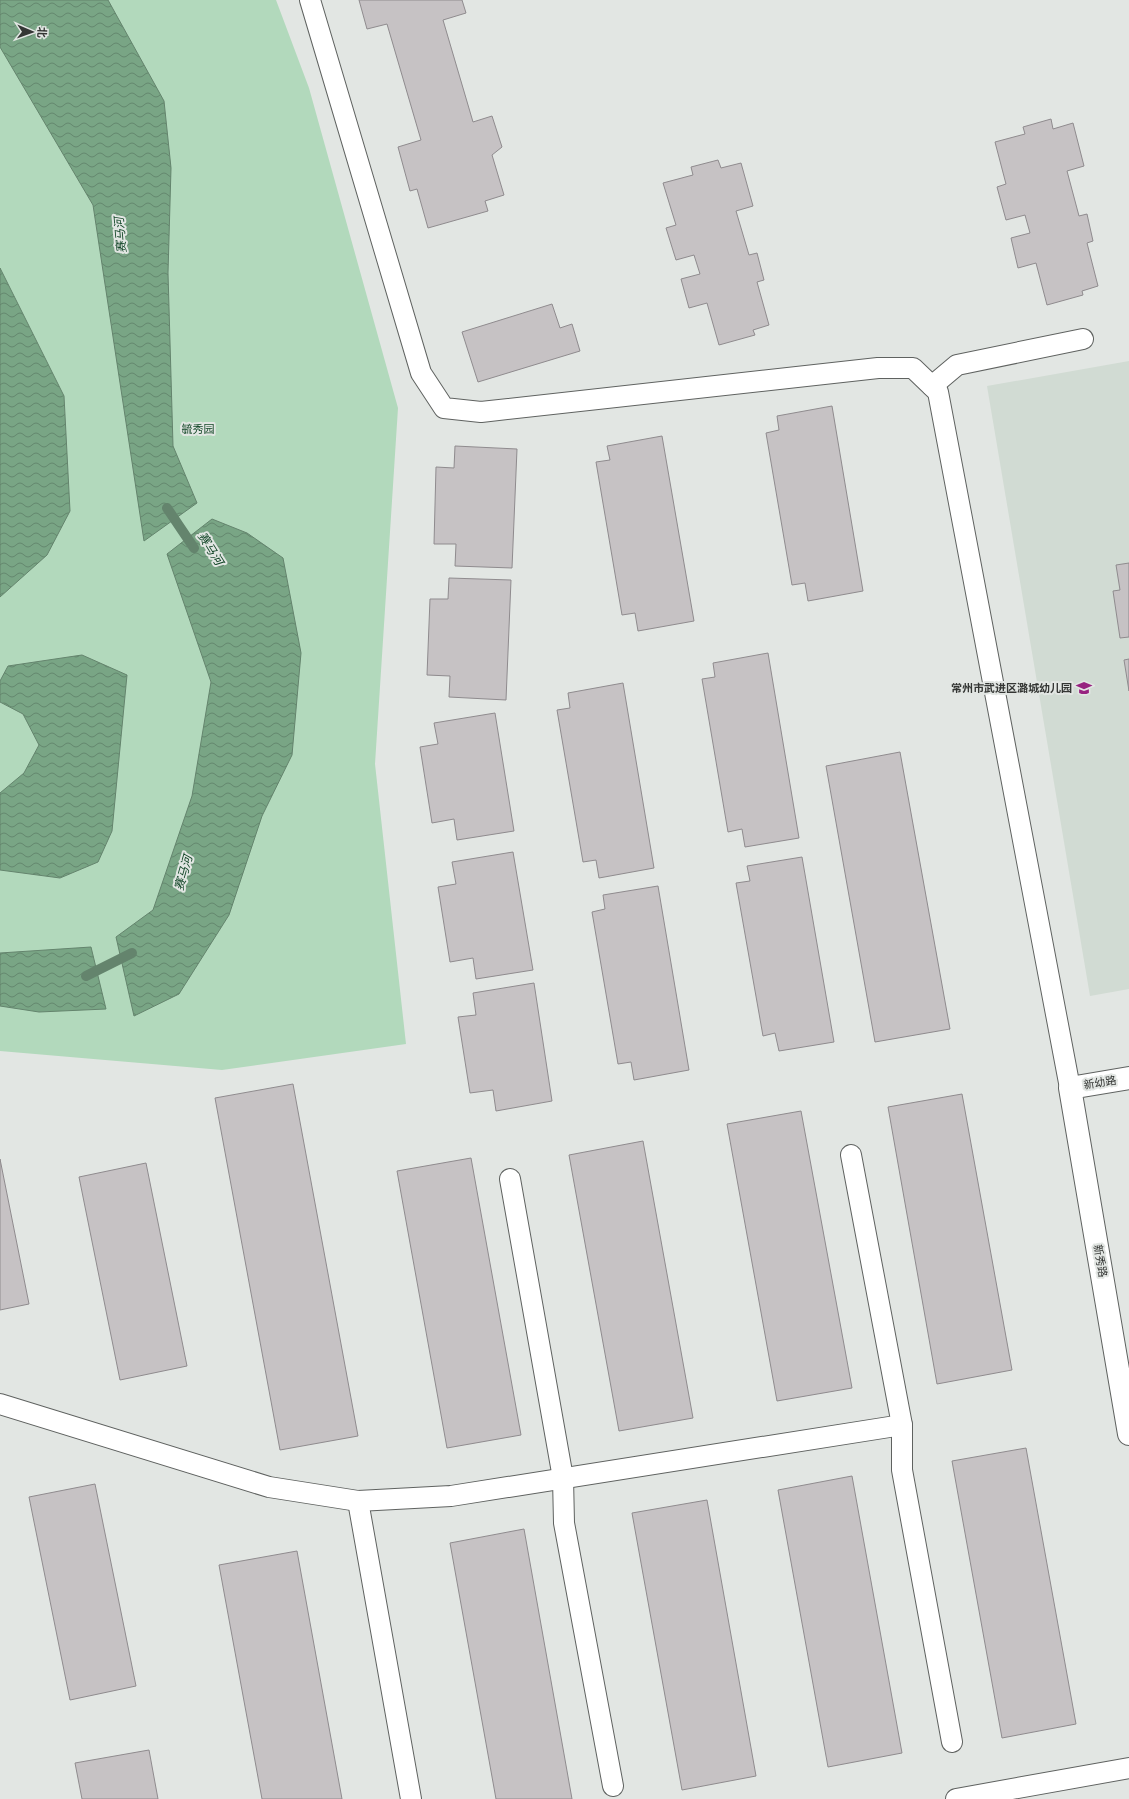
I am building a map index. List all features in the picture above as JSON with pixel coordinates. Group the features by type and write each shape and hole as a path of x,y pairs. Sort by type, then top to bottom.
{"street":[{"name":"新幼路","path":"1070,1088 1129,1078"},
{"name":"新秀路","path":"1070,1088 1129,1434"}],"lane":[{"path":"310,0 421,372 444,408 481,412 878,368 913,368 938,392 1070,1088"},
{"path":"932,386 958,365 1083,339"},
{"path":"851,1155 902,1425 902,1470 952,1742"},
{"path":"510,1179 563,1478 564,1523 613,1786"},
{"path":"0,1404 269,1487 358,1501 451,1496 902,1425"},
{"path":"358,1501 411,1799"},
{"path":"956,1799 1129,1768"}],"shaded area":[{"name":"常州市武进区潞城幼儿园","path":"1129,361 1129,989 1090,996 987,386"}],"green space":[{"name":"毓秀园","path":"0,0 276,0 309,88 398,408 375,764 406,1044 222,1070 0,1051"}],"water":[{"path":"0,0 108,0 164,101 171,168 168,273 173,446 197,503 144,541 93,205 0,47"},
{"path":"0,268 64,396 70,511 47,555 0,597"},
{"path":"212,519 247,533 283,558 301,653 292,755 262,816 229,915 179,994 134,1016 116,937 153,910 192,796 211,682 167,554"},
{"path":"82,655 127,675 112,831 98,862 60,878 0,870 0,793 24,773 39,745 23,714 0,702 0,681 8,666"},
{"path":"91,947 106,1009 39,1012 0,1006 0,953"}],"building":[{"path":"359,0 462,0 466,13 443,20 473,122 492,116 502,147 492,155 504,195 485,201 488,211 428,228 417,189 410,191 398,147 421,140 387,24 367,29"},
{"path":"1051,119 1053,129 1073,123 1084,166 1067,171 1079,216 1087,214 1093,241 1087,243 1098,286 1082,291 1083,295 1047,305 1036,263 1018,268 1011,238 1030,233 1025,215 1006,220 997,187 1006,184 995,142 1025,134 1023,127"},
{"path":"718,160 721,168 741,163 753,206 736,211 749,255 757,253 764,280 757,282 769,325 753,330 755,335 719,345 707,303 689,308 681,279 700,274 694,255 676,260 666,228 676,225 663,183 693,175 691,167"},
{"path":"552,304 560,328 572,324 580,351 478,382 462,332"},
{"path":"832,406 863,591 808,601 805,583 792,585 766,433 779,430 777,416"},
{"path":"662,436 694,621 638,631 635,613 622,615 596,462 610,460 607,446"},
{"path":"455,446 517,449 512,568 455,566 456,544 434,544 436,467 454,468"},
{"path":"1129,563 1129,637 1120,638 1113,591 1120,590 1116,565"},
{"path":"449,578 511,580 506,700 449,697 450,676 427,675 430,599 448,599"},
{"path":"768,653 799,838 745,847 742,829 728,832 702,679 715,677 713,663"},
{"path":"1129,659 1129,691 1124,660"},
{"path":"623,683 654,868 599,878 596,860 583,862 557,710 570,708 568,693"},
{"path":"495,713 514,831 457,840 454,819 432,823 420,747 438,744 434,723"},
{"path":"900,752 950,1029 875,1042 826,766"},
{"path":"513,852 533,970 476,979 473,958 450,962 438,887 456,884 452,862"},
{"path":"802,857 834,1042 779,1051 775,1033 763,1036 736,883 750,881 747,866"},
{"path":"658,886 689,1070 634,1080 631,1062 618,1064 592,912 605,909 603,895"},
{"path":"534,983 552,1101 496,1111 493,1090 470,1093 458,1017 476,1015 473,993"},
{"path":"293,1084 358,1436 280,1450 215,1098"},
{"path":"962,1094 1012,1370 937,1384 888,1107"},
{"path":"801,1111 852,1388 777,1401 727,1124"},
{"path":"643,1141 693,1418 619,1431 569,1155"},
{"path":"471,1158 521,1435 447,1448 397,1171"},
{"path":"0,1159 29,1304 0,1310"},
{"path":"146,1163 187,1366 120,1380 79,1177"},
{"path":"1026,1448 1076,1724 1002,1738 952,1461"},
{"path":"852,1476 902,1753 828,1767 778,1490"},
{"path":"95,1484 136,1686 70,1700 29,1497"},
{"path":"707,1500 756,1776 682,1790 632,1513"},
{"path":"524,1529 572,1799 496,1799 450,1543"},
{"path":"297,1551 342,1799 262,1799 219,1565"},
{"path":"149,1750 158,1799 82,1799 75,1763"}],"waterway":[{"name":"赛马河","path":"167,508 194,548"},
{"name":"赛马河","path":"86,976 132,953"}],"place":[{"name":"常州市武进区潞城幼儿园","path":"1084,688"}]}
